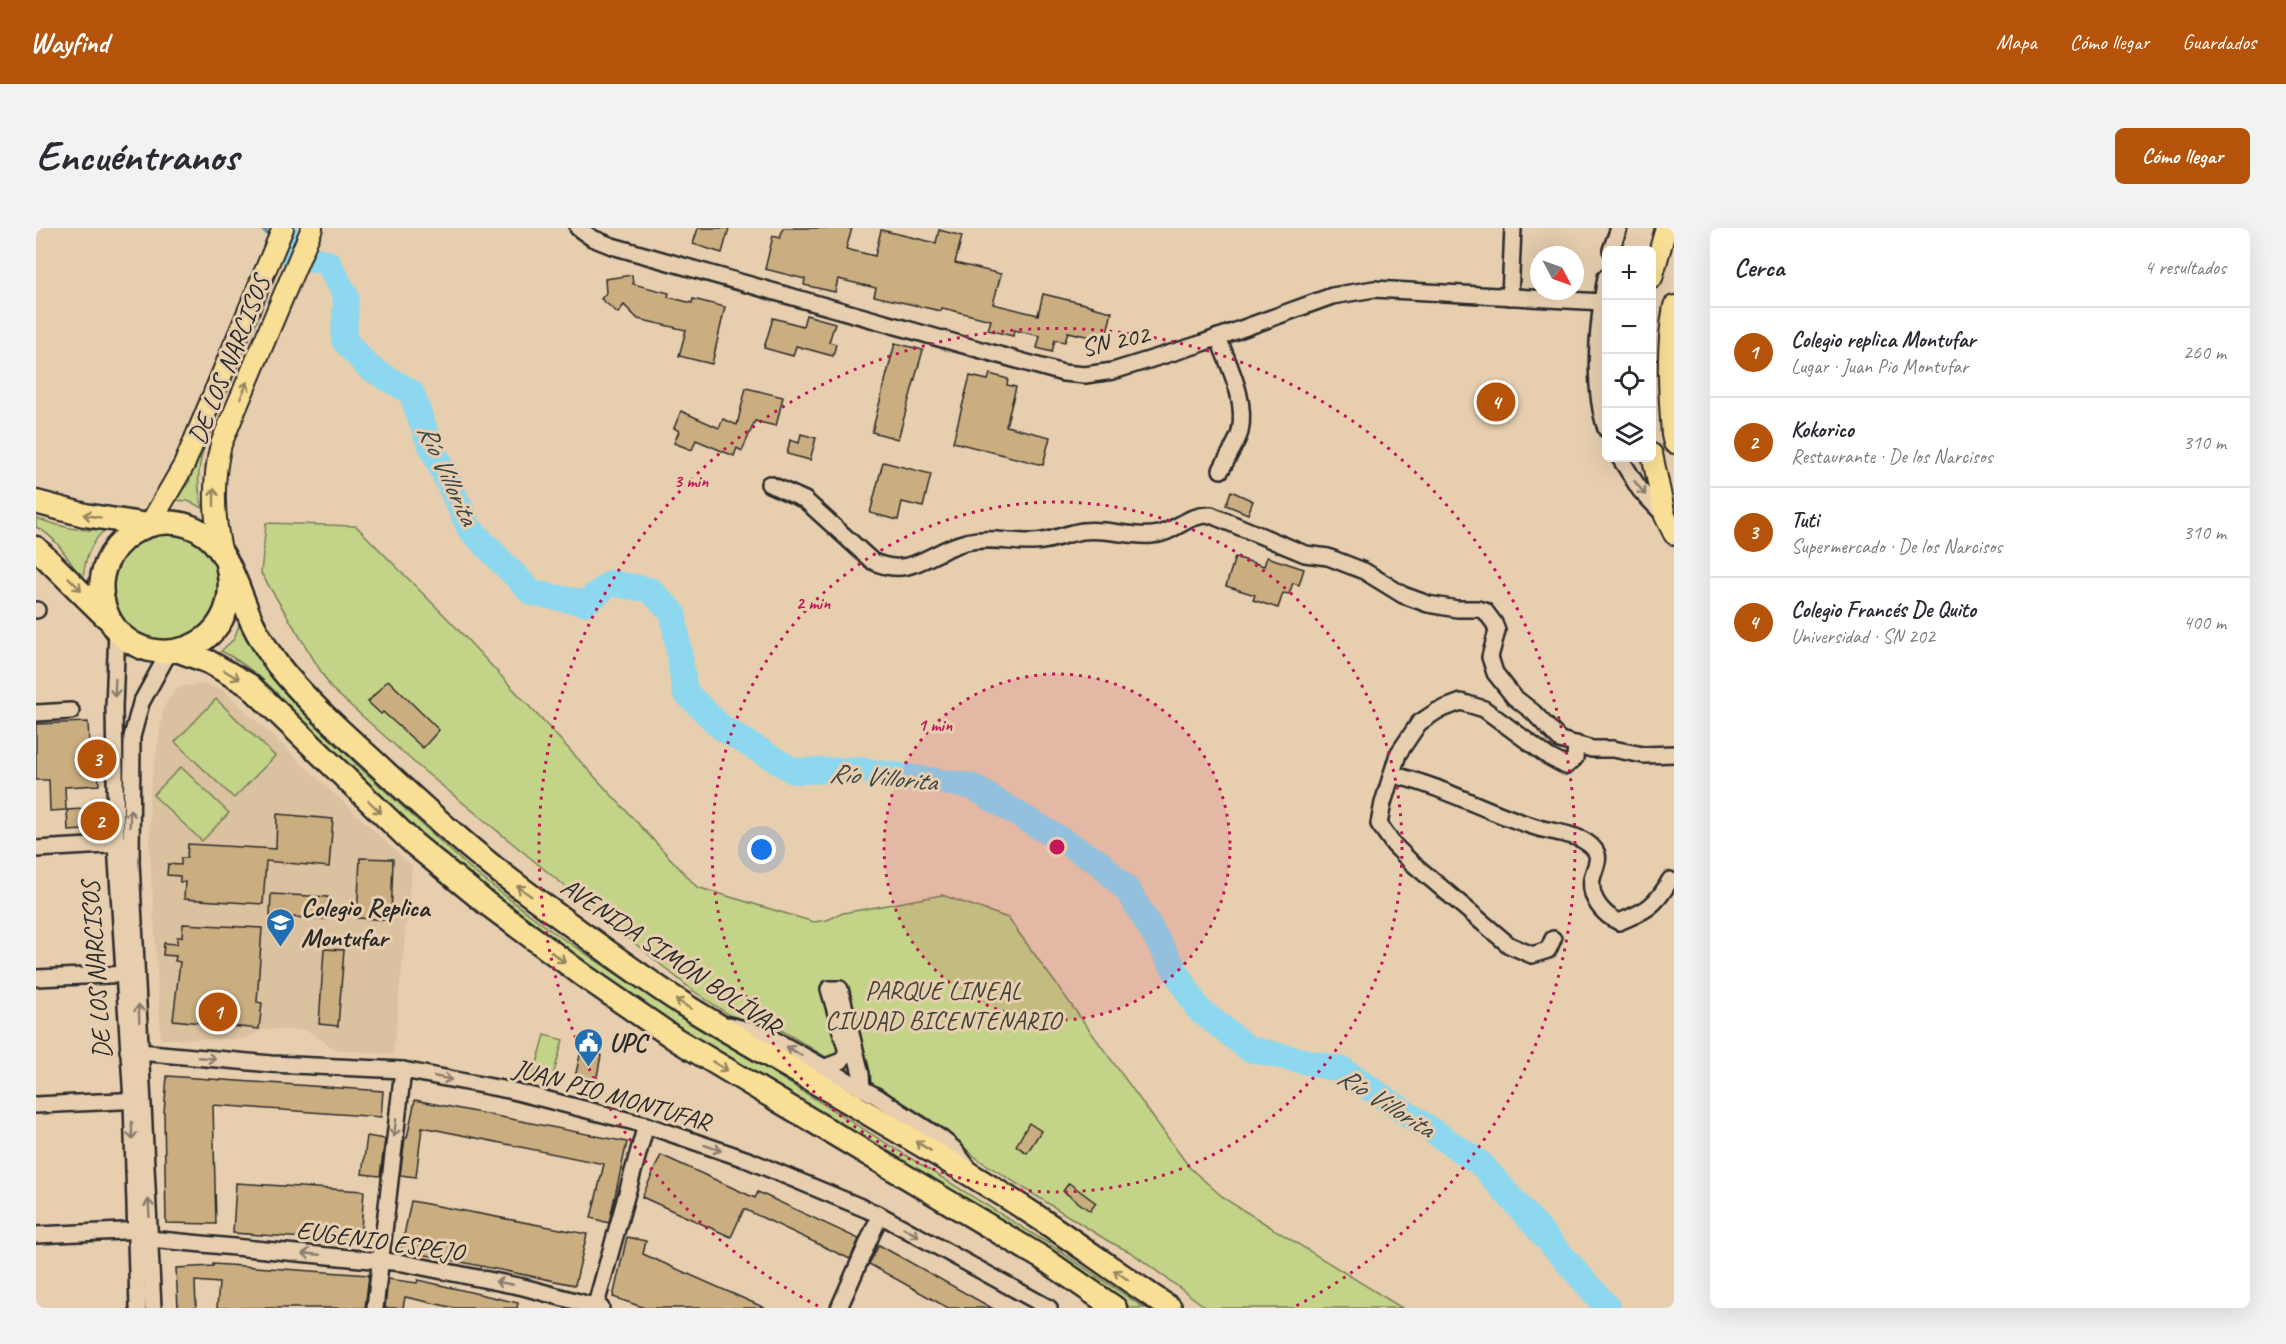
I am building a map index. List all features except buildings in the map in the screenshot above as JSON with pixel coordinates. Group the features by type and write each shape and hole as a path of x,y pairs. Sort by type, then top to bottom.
{"highway":[{"name":"AVENIDA SIMÓN BOLÍVAR","path":"36,502 85,515 149,524 172,522 190,526 207,535 224,555 254,626 268,651 292,682 345,735 455,835 516,885 708,1020 977,1179 1170,1308"},
{"name":"AVENIDA SIMÓN BOLÍVAR","path":"114,626 104,608 101,592 106,562 114,548 125,537 149,524"},
{"path":"36,548 135,644 146,649 174,651 209,662 249,685 414,844 486,903 584,976 677,1040 1044,1259 1114,1308"},
{"path":"174,651 197,644 213,632 224,616 230,598 231,579 224,555"}],"main road":[{"name":"DE LOS NARCISOS","path":"149,524 173,488 197,435 283,228"},
{"name":"DE LOS NARCISOS","path":"224,555 214,504 214,480 221,444 312,228"},
{"path":"1656,264 1666,228"},
{"path":"1674,306 1668,375 1674,443"},
{"path":"1654,462 1665,516 1674,534"}],"street":[{"name":"SN 202","path":"578,228 592,238 612,246 1063,373 1085,375 1113,371 1218,337 1332,296 1374,289 1602,302"},
{"path":"1510,297 1513,228"},
{"path":"1612,246 1619,228"},
{"path":"1602,302 1597,372 1602,412"},
{"path":"1218,337 1239,394 1242,410 1240,434 1221,470"},
{"path":"1622,462 1640,490 1665,516"},
{"path":"769,484 805,500 872,561 886,567 897,568 909,566 965,542 1042,541 1085,530 1152,535 1164,532 1190,517 1200,514 1211,515 1305,554 1328,557 1364,571 1404,595 1428,604 1485,611 1497,631 1490,657 1495,673 1514,697 1533,712 1560,740 1592,749 1613,749 1643,755 1674,754"},
{"name":"DE LOS NARCISOS","path":"114,626 114,708 145,1233 153,1308"},
{"name":"DE LOS NARCISOS","path":"123,844 134,724 141,704 174,651"},
{"path":"1553,939 1548,950 1532,955 1509,945 1411,862 1394,845 1379,824 1398,754 1419,723 1437,711 1461,702 1484,709 1566,766 1575,758 1576,744"},
{"path":"36,713 71,711"},
{"path":"1393,775 1455,795 1536,827 1585,840 1596,850 1598,861 1592,880 1593,892 1601,911 1619,922 1643,912 1661,897 1670,880"},
{"path":"36,849 123,844"},
{"path":"36,978 131,974"},
{"path":"823,1068 841,1061 847,1052 829,989 840,988 861,1074 862,1089"},
{"path":"708,1020 766,1035 862,1089 942,1139 954,1149 977,1179"},
{"name":"JUAN PIO MONTUFAR","path":"135,1052 292,1065 403,1070 513,1091 646,1125 748,1160 880,1215 1049,1308"},
{"path":"375,1308 403,1070"},
{"path":"36,1105 138,1101"},
{"path":"597,1307 646,1125"},
{"path":"839,1308 880,1215"},
{"name":"DE LOS NARCISOS","path":"138,1308 145,1233"},
{"name":"EUGENIO ESPEJO","path":"36,1235 145,1233 403,1263 523,1287 597,1307"}],"shaded area":[{"name":"Colegio Replica Montufar","path":"202,684 223,690 412,866 393,1055 335,1049 307,1030 264,1029 245,1039 161,1039 150,853 149,796 164,707 174,691 184,686"}],"green space":[{"path":"208,426 211,427 201,457 198,477 203,508 188,501 175,500 189,482"},
{"path":"36,518 80,530 107,528 96,539 89,552 84,567 84,583 51,537 36,527"},
{"name":"PARQUE LINEAL CIUDAD BICENTENARIO","path":"266,523 356,526 451,622 697,887 814,922 827,920 843,913 942,895 1008,918 1190,1168 1225,1199 1402,1308 1207,1308 1132,1253 1108,1241 979,1160 930,1119 771,1024 734,1018 692,990 418,766 331,688 261,573"},
{"path":"155,527 208,544 224,579 215,616 185,641 146,642 115,618 110,561"},
{"path":"239,625 282,688 358,766 474,872 553,932 663,1005 1049,1244 1144,1308 1131,1308 975,1206 696,1038 637,1001 551,939 492,894 408,823 353,774 274,690 257,675 221,651 234,639"},
{"path":"216,699 275,756 234,798 175,742"},
{"path":"181,767 229,813 202,841 153,795"},
{"path":"545,1035 563,1040 552,1079 534,1074"}],"waterway":[{"path":"262,228 273,238"},
{"name":"Río Villorita","path":"284,228 285,250 328,263 346,296 344,340 368,367 411,392 428,439 470,529 532,593 585,603 611,583 650,590 673,613 685,692 722,728 794,771 859,770 971,786 1100,863 1129,892 1198,1009 1249,1049 1343,1070 1481,1164 1608,1308"}],"place":[{"name":"Colegio Francés De Quito","path":"1496,402"},
{"name":"Tuti","path":"97,759"},
{"name":"Kokorico","path":"100,821"},
{"name":"Colegio Replica Montufar","path":"280,948"},
{"name":"Colegio replica Montufar","path":"218,1012"},
{"name":"UPC","path":"588,1068"}]}
